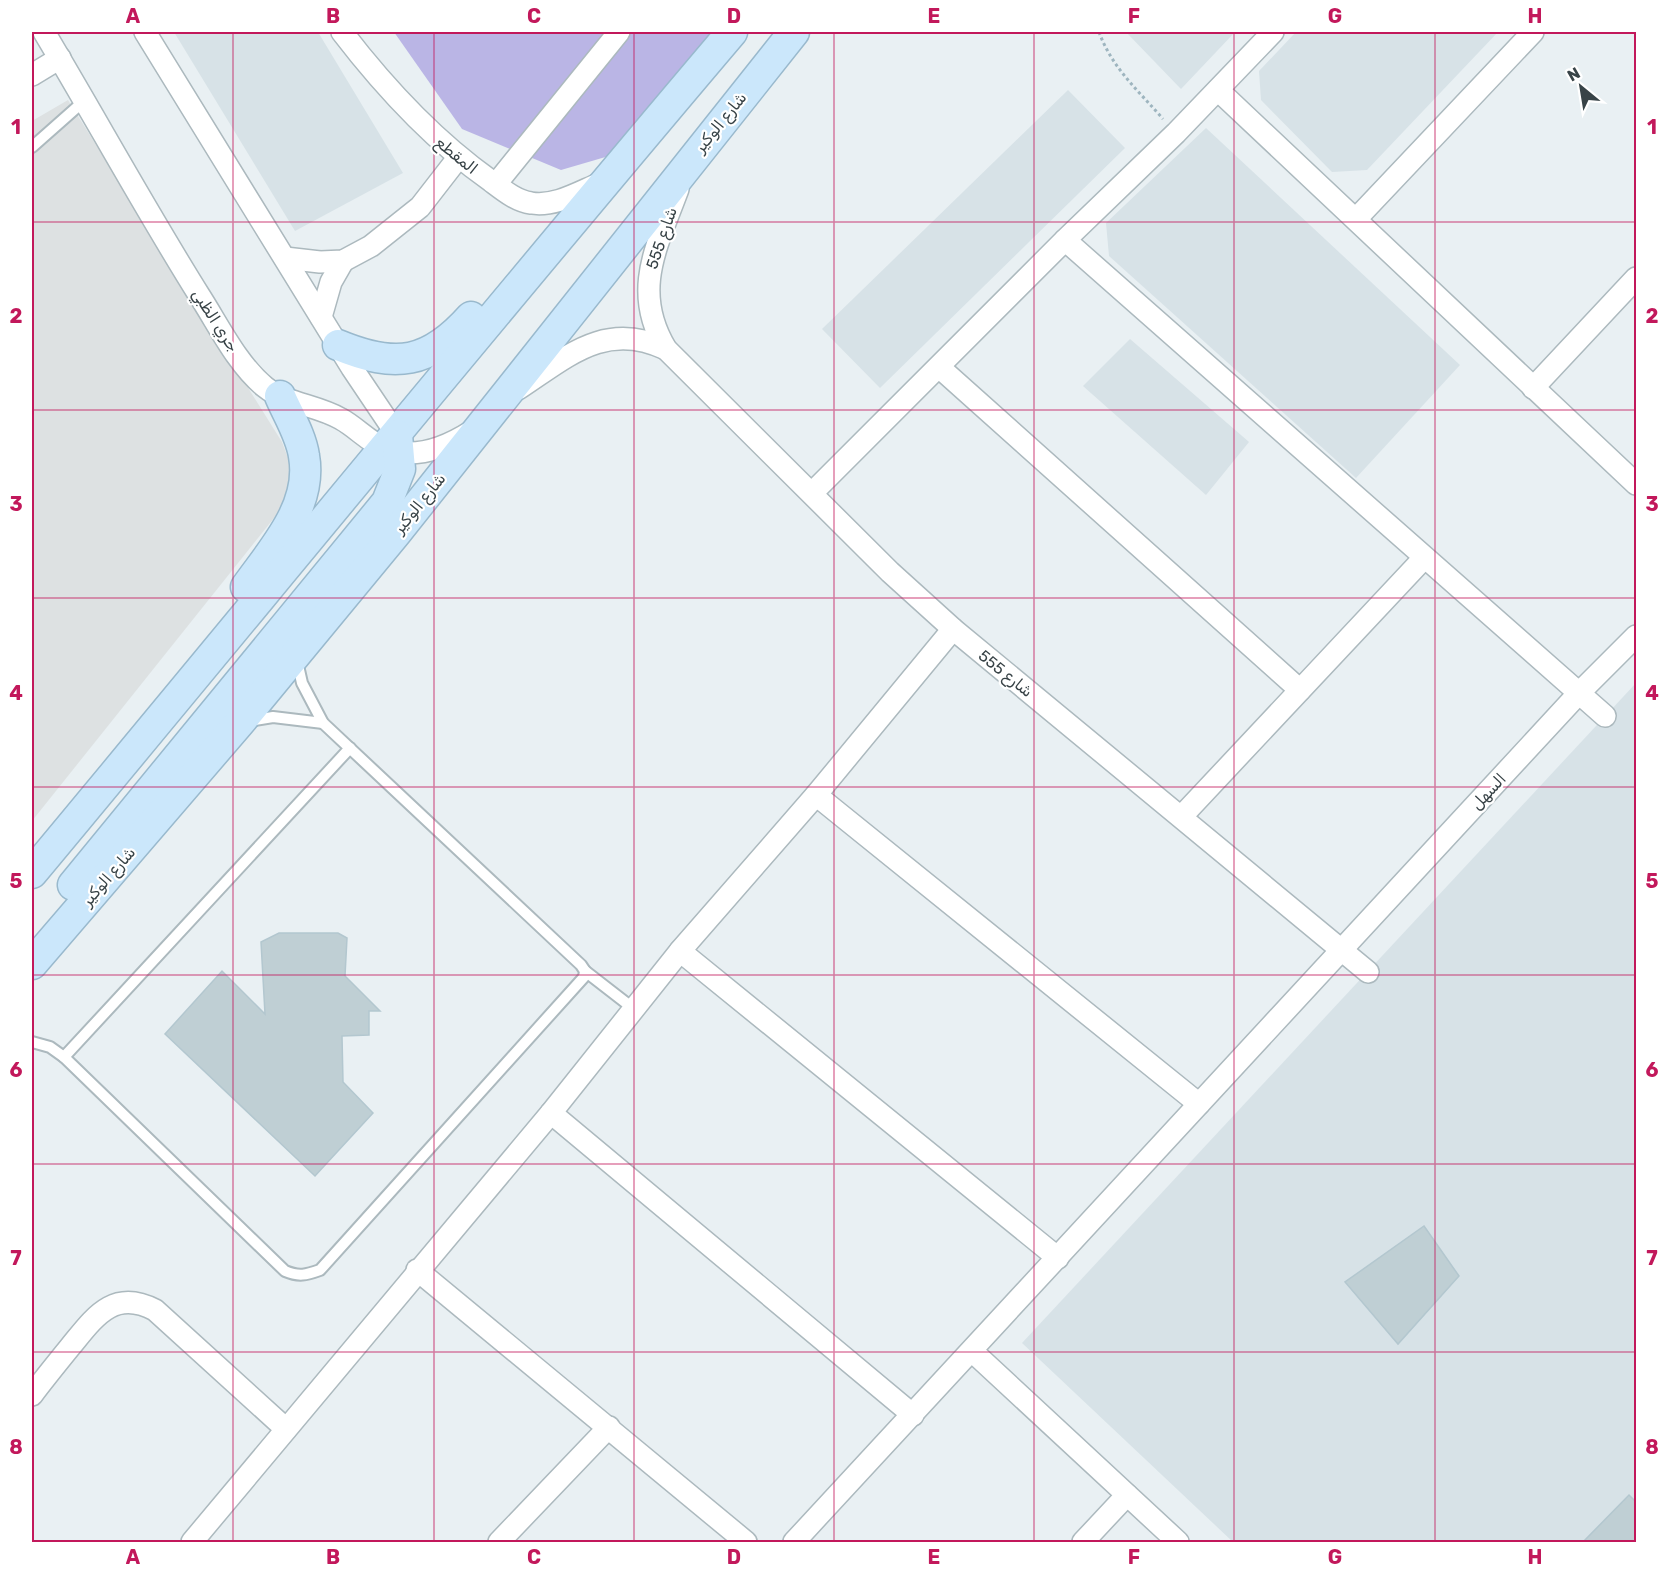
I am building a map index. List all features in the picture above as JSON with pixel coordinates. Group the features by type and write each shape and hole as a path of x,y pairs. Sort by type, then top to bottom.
{"main road":[{"path":"32,873 225,641 394,445 523,279 732,32"},
{"name":"شارع الوكير","path":"32,964 296,654 498,406 688,161 794,32"},
{"path":"338,345 384,360 406,360 426,355 447,342 495,290 507,283 523,279"},
{"path":"225,641 227,617 292,522 301,496 306,470 304,454 280,396"},
{"path":"32,936 387,502 400,469 394,445"}],"street":[{"name":"جري الظبي","path":"44,32 158,230 228,340 258,380 280,396 322,409 394,445"},
{"path":"145,32 338,345 394,445 416,453 445,446 472,431 498,406"},
{"name":"المقطع","path":"342,32 399,100 458,158 523,202 540,204 558,201 607,180"},
{"path":"496,184 620,32"},
{"path":"813,492 1065,240 1176,133 1273,32"},
{"path":"1356,219 1533,32"},
{"path":"32,75 60,58"},
{"path":"1218,90 1636,484"},
{"path":"321,317 331,282 343,261 397,228 434,192 458,158"},
{"name":"شارع 555","path":"688,161 653,256 648,283 653,323 666,349 813,492 890,572 953,629 1368,972"},
{"path":"1065,240 1605,716"},
{"path":"285,258 320,262 343,261"},
{"path":"1533,388 1636,278"},
{"name":"شارع 555","path":"498,406 596,342 616,338 638,339 666,349"},
{"path":"939,367 1300,690"},
{"path":"1182,816 1424,558"},
{"path":"192,1542 417,1270 551,1113 680,951 816,795 953,629"},
{"name":"السهل","path":"794,1542 1579,693 1636,636"},
{"path":"816,795 1199,1104"},
{"path":"680,951 1058,1258"},
{"path":"551,1113 913,1415"},
{"path":"417,1270 746,1542"},
{"path":"32,1395 96,1316 117,1303 137,1302 155,1310 286,1429"},
{"path":"972,1350 1178,1542"},
{"path":"499,1542 609,1427"},
{"path":"1083,1542 1127,1495"}],"lane":[{"path":"32,147 84,101"},
{"path":"296,654 302,683 323,723 585,971 634,1009"},
{"path":"240,722 273,717 323,723"},
{"path":"64,1057 350,748"},
{"path":"32,1042 50,1047 64,1057 285,1271 306,1276 320,1270 579,984 585,971"}],"path":[{"path":"1099,32 1106,50 1124,78 1176,133"}],"shaded area":[{"path":"174,32 318,32 403,173 295,231"},
{"path":"394,32 713,32 626,151 561,170 462,129"},
{"path":"1126,32 1235,32 1181,89"},
{"path":"1296,32 1498,32 1367,170 1332,172 1261,100 1259,71"},
{"path":"1068,90 1125,148 880,388 822,329"},
{"path":"68,100 282,442 291,475 282,508 32,821 32,121"},
{"path":"1206,128 1460,365 1356,478 1109,256 1106,223"},
{"path":"1130,339 1249,442 1206,495 1083,386"},
{"path":"1636,683 1636,1542 1233,1542 1022,1343"}],"building":[{"path":"279,933 338,933 347,938 345,976 380,1011 369,1011 369,1035 342,1036 343,1082 373,1113 315,1176 165,1034 222,971 265,1014 261,942"},
{"path":"1424,1226 1459,1276 1398,1344 1345,1282"},
{"path":"1629,1495 1636,1502 1636,1542 1583,1542"}]}
